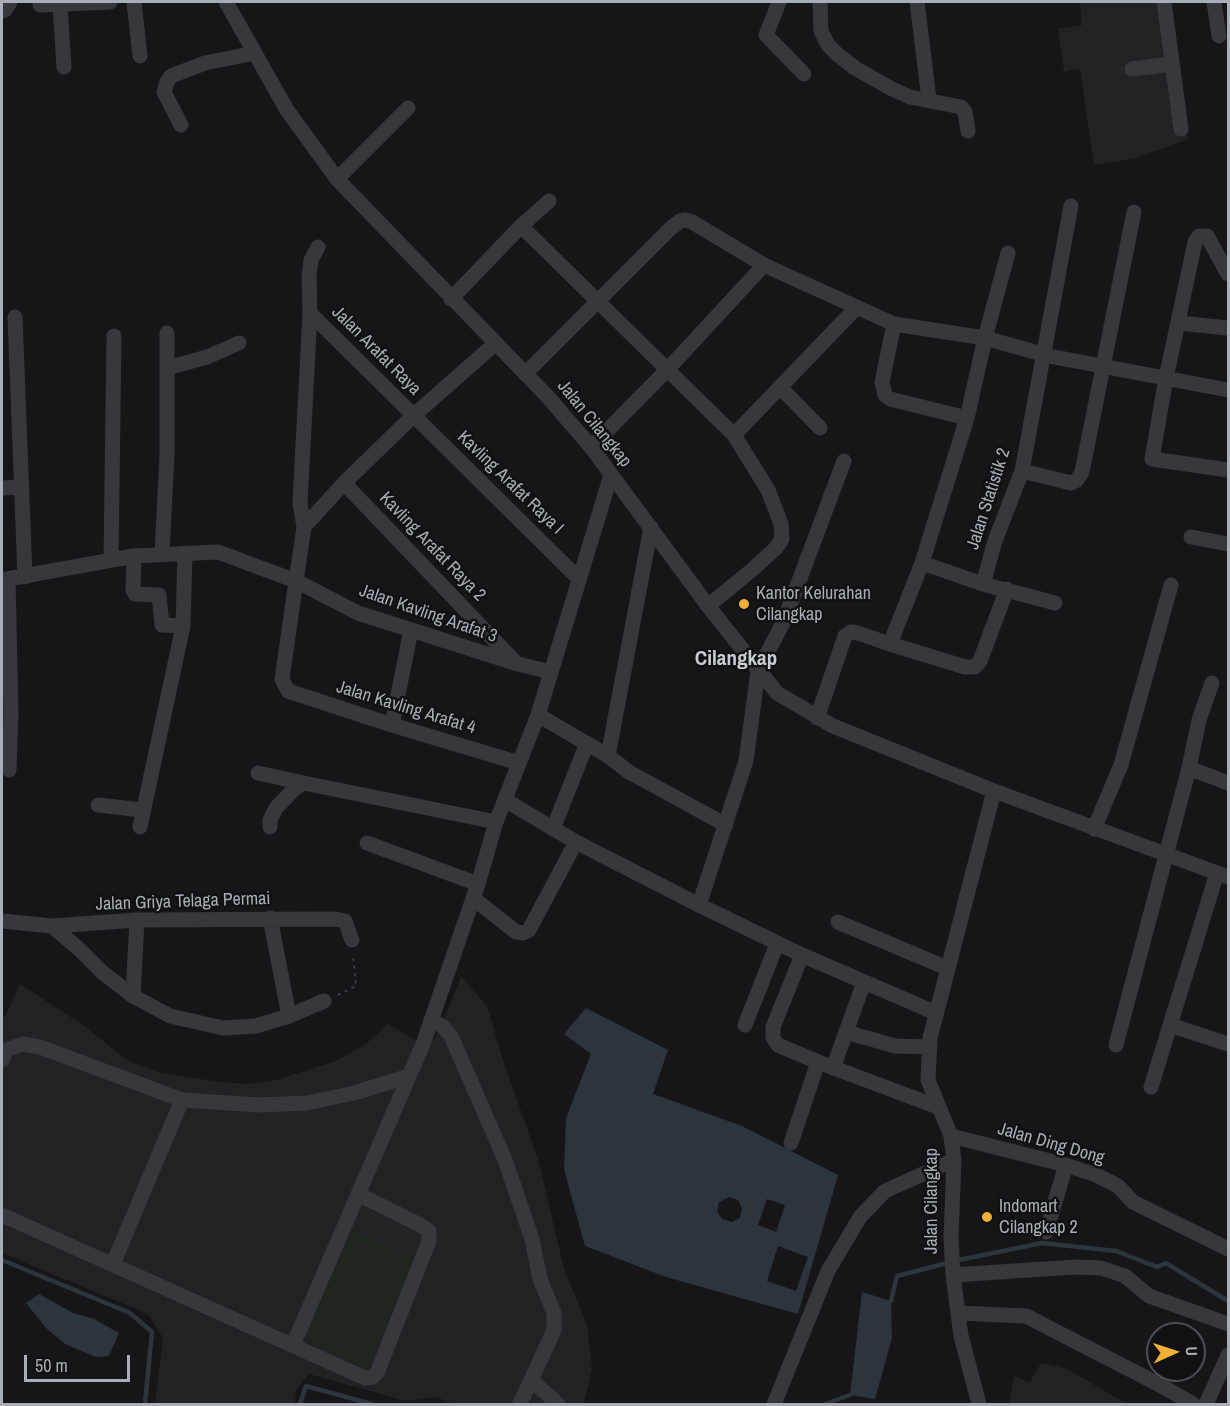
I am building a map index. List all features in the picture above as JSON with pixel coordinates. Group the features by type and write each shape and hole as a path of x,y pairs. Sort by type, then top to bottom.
{"street":[{"path":"2,11 10,2"},
{"path":"40,5 110,2"},
{"path":"134,2 140,56"},
{"name":"Jalan Cilangkap","path":"226,2 287,110 337,179 548,397 591,447 708,606 777,693 833,726 994,791 1223,875"},
{"path":"779,2 766,35 804,74"},
{"path":"820,2 821,31 828,45 837,54 855,68 891,89 910,97 961,107 965,112 968,131"},
{"path":"917,2 929,99"},
{"path":"1164,2 1181,129"},
{"path":"1214,2 1219,36"},
{"path":"60,4 64,67"},
{"path":"181,125 164,92 171,76 205,63 255,53"},
{"path":"1132,69 1172,64"},
{"path":"337,179 408,108"},
{"path":"451,299 521,226 549,201"},
{"name":"Jalan Statistik 2","path":"983,584 995,541 1022,471 1071,206"},
{"path":"1022,471 1071,483 1077,480 1082,472 1134,212"},
{"path":"525,374 680,221 692,222 764,266 894,324 985,338 1042,354 1228,390"},
{"path":"521,226 734,435 768,490 781,525 782,539 776,548 753,569 708,606"},
{"path":"1228,274 1207,236 1200,236 1195,242 1166,378 1152,459 1228,470"},
{"path":"296,581 304,527 300,503 310,313 309,276 311,260 318,248"},
{"path":"890,644 922,563 967,418 985,338 1008,253"},
{"path":"591,447 764,266"},
{"path":"734,435 857,307"},
{"name":"Jalan Arafat Raya","path":"310,313 414,416"},
{"path":"15,317 25,577"},
{"path":"1179,323 1228,328"},
{"path":"894,324 882,382 885,395 890,399 967,418"},
{"path":"162,554 167,454 167,333"},
{"path":"111,560 114,336"},
{"path":"167,368 207,357 239,343"},
{"path":"304,527 344,483 414,416 496,343"},
{"path":"780,387 819,428"},
{"name":"Kavling Arafat Raya I","path":"414,416 578,578"},
{"path":"699,906 746,761 758,671 784,621 844,461"},
{"path":"293,1346 431,1020 496,822 538,715 611,475"},
{"name":"Kavling Arafat Raya 2","path":"344,483 518,664"},
{"path":"2,488 21,487"},
{"path":"608,756 651,527"},
{"path":"1191,537 1228,544"},
{"name":"Jalan Kavling Arafat 3","path":"5,579 134,556 218,552 296,581 358,613 518,664 551,672"},
{"path":"140,827 183,626 185,553"},
{"path":"134,556 133,590 135,594 159,595 162,625 183,626"},
{"path":"922,563 983,584 1006,588 1055,603"},
{"path":"5,579 11,713 9,770"},
{"name":"Jalan Kavling Arafat 4","path":"296,581 286,636 282,680 288,691 519,763"},
{"path":"1094,829 1121,765 1171,585"},
{"path":"817,718 845,636 851,632 858,633 965,667 975,667 980,661 1006,588"},
{"path":"392,725 411,630"},
{"path":"1116,1045 1189,768 1199,720 1212,683"},
{"path":"538,715 608,756 629,772 726,825"},
{"path":"553,829 587,743"},
{"path":"1189,768 1228,783"},
{"path":"258,773 496,822"},
{"path":"270,827 270,820 276,808 295,788 304,783"},
{"name":"Jalan Cilangkap","path":"979,1404 961,1335 952,1266 954,1160 951,1136 928,1080 930,1038 994,791"},
{"path":"505,800 576,842 699,906 777,944 936,1013"},
{"path":"98,805 142,810"},
{"path":"367,843 475,891 516,932 523,933 529,930 576,842"},
{"path":"1151,1087 1170,1025 1223,875"},
{"path":"270,918 290,1016"},
{"name":"Jalan Griya Telaga Permai","path":"2,921 52,926 137,920 335,919 345,921 352,940"},
{"path":"134,996 137,920"},
{"path":"838,922 947,968"},
{"path":"52,926 102,972 134,996 170,1016 223,1028 256,1026 290,1016 324,1001"},
{"path":"745,1025 777,944"},
{"path":"802,955 773,1027 773,1038 778,1045 938,1107"},
{"path":"833,1068 864,982"},
{"path":"431,1020 442,1026 451,1036 505,1160 532,1239 540,1279 554,1313 554,1330 520,1404"},
{"path":"1170,1025 1228,1044"},
{"path":"846,1032 895,1046 930,1047"},
{"path":"2,1060 6,1050 23,1044 40,1047 182,1100 288,1106 354,1093 409,1076"},
{"path":"791,1143 818,1062"},
{"path":"112,1264 182,1100"},
{"name":"Jalan Ding Dong","path":"951,1136 1066,1165 1096,1175 1118,1186 1133,1202 1228,1249"},
{"path":"774,1404 828,1271 860,1217 885,1191 954,1160"},
{"path":"1046,1232 1066,1165"},
{"path":"2,1215 365,1378 373,1377 377,1373 429,1240 429,1231 358,1194"},
{"path":"952,1266 1101,1268 1125,1276 1149,1296 1228,1324"},
{"path":"958,1314 1026,1316 1193,1404"},
{"path":"1206,1404 1228,1355"},
{"path":"531,1380 549,1401"}],"path":[{"path":"324,1001 356,986 352,940"}],"shaded area":[{"path":"1080,2 1170,2 1188,139 1136,158 1094,165 1080,69 1064,72 1058,29 1082,25"},
{"path":"461,976 487,1006 502,1057 539,1162 564,1269 587,1325 592,1368 584,1404 453,1404 436,1397 406,1401 309,1374 296,1390 295,1404 155,1404 163,1338 148,1314 2,1253 2,1017 6,1015 20,984 83,1025 127,1060 157,1072 219,1082 248,1084 276,1080 336,1061 367,1043 388,1024 423,1044 431,1044 442,1025"},
{"path":"586,1008 668,1050 653,1094 742,1126 838,1175 798,1314 666,1277 585,1246 564,1169 566,1118 591,1054 564,1034","holes":["729,1197 738,1200 742,1208 740,1218 732,1222 722,1219 717,1211 719,1202","767,1199 785,1205 776,1232 758,1225","778,1246 808,1257 796,1291 767,1281"]},
{"path":"354,1231 415,1260 367,1368 304,1337"},
{"path":"862,1292 891,1301 892,1338 875,1399 850,1395"},
{"path":"39,1294 73,1313 94,1319 119,1333 109,1356 96,1357 65,1344 46,1328 26,1303"},
{"path":"1041,1363 1067,1369 1125,1404 1009,1404 1014,1376 1030,1382"}],"waterway":[{"path":"891,1301 897,1276 959,1260 1042,1243 1116,1251 1157,1267 1166,1263 1228,1301"},
{"path":"2,1260 130,1313 152,1332 145,1404"},
{"path":"300,1404 306,1386 372,1404"},
{"path":"825,1404 850,1395"}],"place":[{"name":"Kantor Kelurahan Cilangkap","path":"744,604"},
{"name":"Indomart Cilangkap 2","path":"987,1217"}],"district":[{"name":"Cilangkap","path":"736,659"}]}
